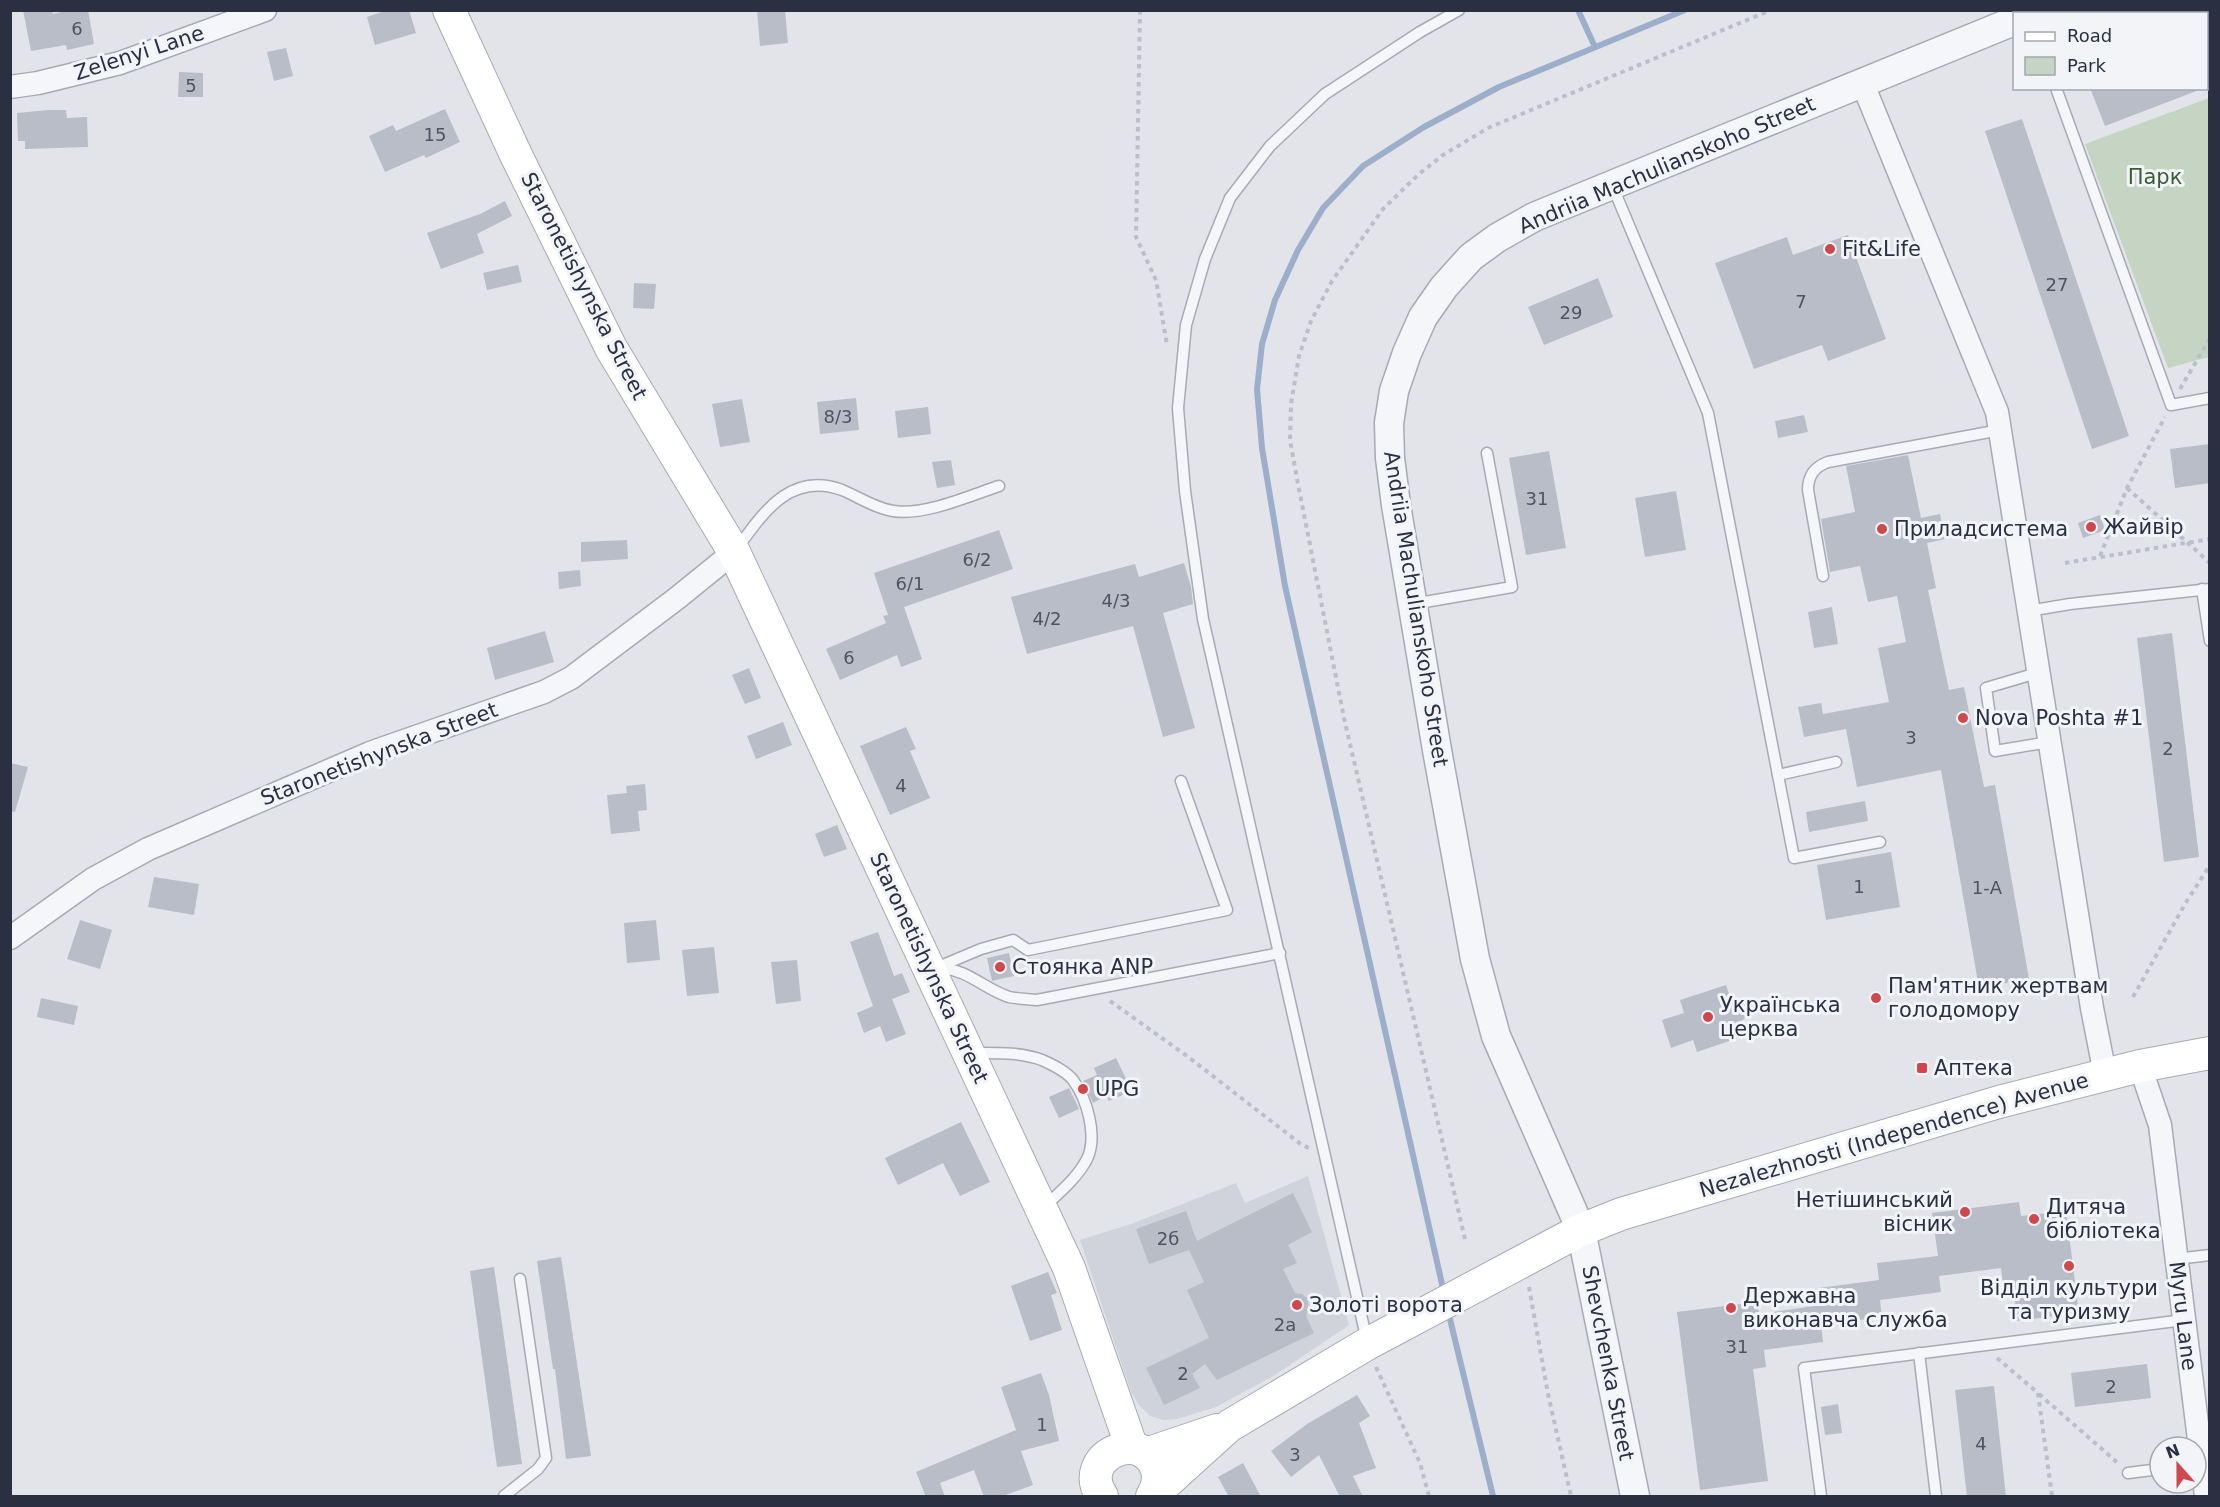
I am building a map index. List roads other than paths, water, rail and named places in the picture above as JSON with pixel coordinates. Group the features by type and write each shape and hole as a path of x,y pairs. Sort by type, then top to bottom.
{"main road":[{"name":"Staronetishynska Street","path":"448,10 611,348 734,552 1069,1268 1111,1389 1139,1451 1153,1462 1157,1472 1158,1482 1154,1495"},
{"name":"Nezalezhnosti (Independence) Avenue","path":"1367,1344 1522,1274 1581,1230 1621,1214 1883,1136 2105,1074 2210,1053"},
{"path":"1154,1495 1229,1426 1367,1344"},
{"name":"Staronetishynska Street","path":"1097,1487 1111,1389"},
{"path":"1097,1487 1100,1463 1114,1450 1139,1451 1229,1426"}],"street":[{"name":"Zelenyi Lane","path":"10,87 38,83 120,63 265,10"},
{"name":"Andriia Machulianskoho Street","path":"1581,1230 1496,1035 1475,959 1396,505 1390,458 1389,423 1394,391 1407,353 1423,317 1444,287 1472,257 1497,238 1534,218 1612,185 2013,21"},
{"path":"1863,82 1997,412 2037,673 2105,1074"},
{"name":"Staronetishynska Street","path":"10,938 93,879 148,849 370,753 544,692 571,678 734,552"},
{"name":"Myru Lane","path":"2140,1066 2160,1125 2196,1435"},
{"name":"Shevchenka Street","path":"1581,1230 1635,1497"}],"lane":[{"path":"1367,1344 1203,619 1185,491 1178,408 1186,325 1205,259 1230,198 1270,146 1325,94 1420,32 1459,10"},
{"path":"2057,90 2171,405 2210,398"},
{"path":"1612,185 1708,412 1794,858 1880,842"},
{"path":"1823,576 1808,490 1809,478 1816,468 1828,462 2000,430"},
{"path":"1413,604 1512,587 1487,453"},
{"path":"734,552 765,512 791,492 806,486 823,485 841,490 871,504 894,511 922,509 999,486"},
{"path":"2028,611 2206,589 2210,641"},
{"path":"2037,673 1986,688 1995,751 2049,742"},
{"path":"1778,775 1836,762"},
{"path":"930,970 981,949 1013,940 1028,950 1227,910 1180,781"},
{"path":"930,970 940,968 964,972 996,991 1022,999 1037,1000 1280,953"},
{"path":"969,1052 1012,1054 1040,1059 1062,1070 1073,1081 1091,1119 1092,1141 1088,1157 1080,1170 1042,1209"},
{"path":"2175,1259 2210,1256"},
{"path":"504,1497 538,1469 546,1458 520,1279"},
{"path":"1821,1497 1804,1368 2184,1320"},
{"path":"1919,1353 1936,1497"},
{"path":"2128,1473 2148,1470"}],"waterway":[{"path":"1578,10 1595,47"},
{"path":"1444,1293 1285,586 1262,448 1257,389 1262,344 1275,300 1298,250 1323,208 1363,166 1424,127 1499,87 1685,10"},
{"path":"1448,1311 1493,1496"}],"place":[{"name":"Fit&Life","path":"1830,249"},
{"name":"Жайвір","path":"2091,527"},
{"name":"Приладсистема","path":"1882,529"},
{"name":"Nova Poshta #1","path":"1963,718"},
{"name":"Стоянка ANP","path":"1000,967"},
{"name":"Пам'ятник жертвам голодомору","path":"1876,998"},
{"name":"Українська церква","path":"1708,1017"},
{"name":"Аптека","path":"1922,1068"},
{"name":"UPG","path":"1083,1089"},
{"name":"Нетішинський вісник","path":"1965,1212"},
{"name":"Дитяча бібліотека","path":"2034,1219"},
{"name":"Відділ культури та туризму","path":"2069,1266"},
{"name":"Золоті ворота","path":"1297,1305"},
{"name":"Державна виконавча служба","path":"1731,1308"}],"park label":[{"name":"Парк","path":"2155,177"}]}
